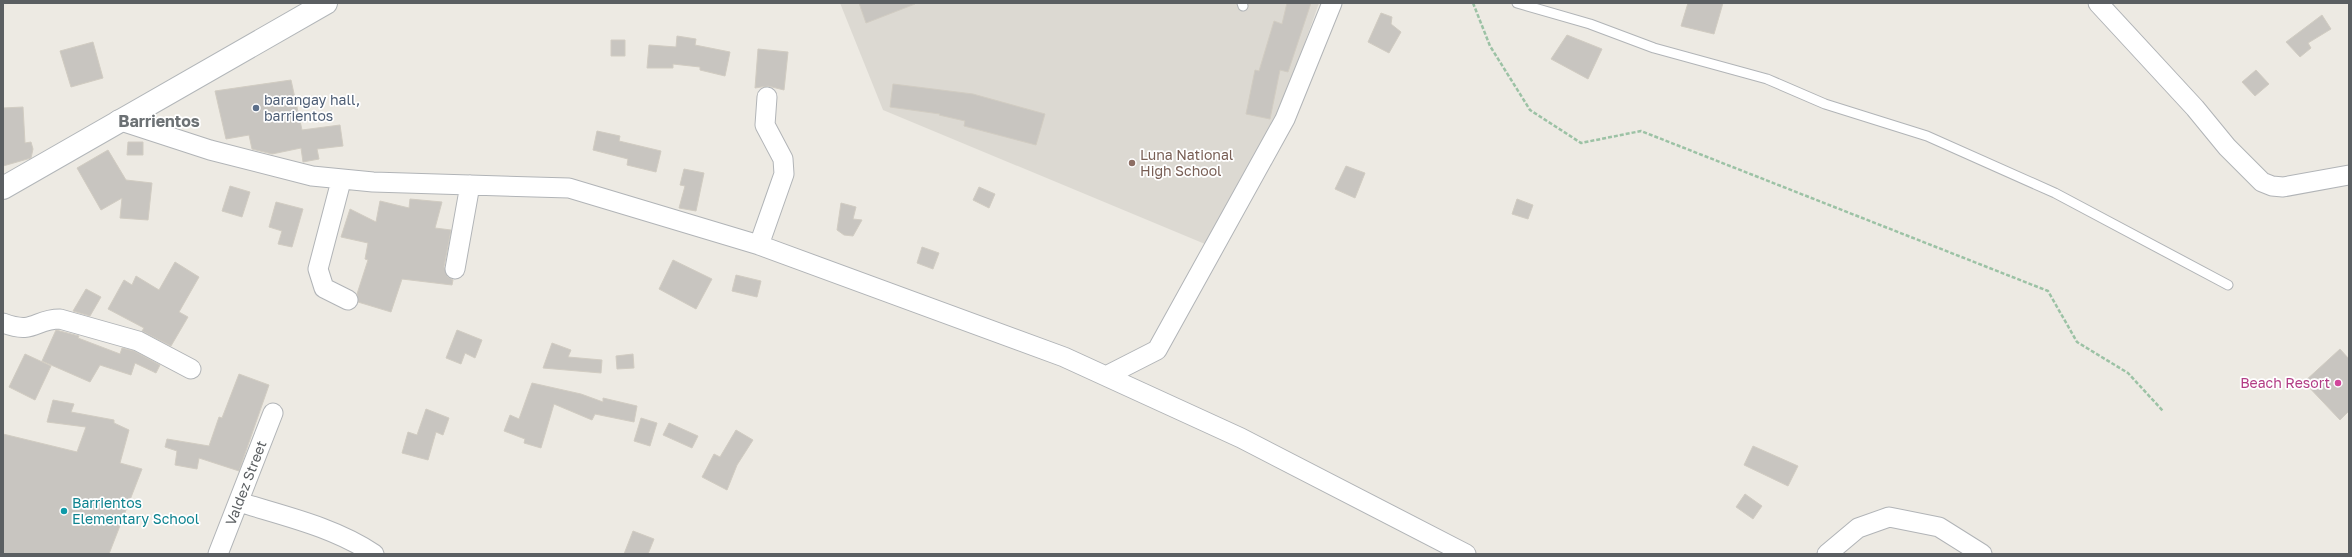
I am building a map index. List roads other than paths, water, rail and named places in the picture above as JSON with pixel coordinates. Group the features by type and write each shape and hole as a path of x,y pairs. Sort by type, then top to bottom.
{"main road":[{"path":"3,188 118,120 326,3"}],"street":[{"path":"1106,376 1158,350 1285,119 1332,3"},
{"path":"2098,3 2195,108 2227,147 2262,182 2272,186 2283,187 2349,175"},
{"path":"759,245 784,174 783,160 765,125 766,97"},
{"path":"118,120 210,150 312,176 341,181 569,188 759,245 1064,357 1241,438 1466,554"},
{"path":"341,181 318,269 324,288 348,300"},
{"path":"455,269 470,185"},
{"path":"3,323 26,329 50,320 60,319 138,341 191,368"},
{"name":"Valdez Street","path":"218,554 273,413"},
{"path":"238,502 351,540 374,554"},
{"path":"1827,554 1858,528 1889,517 1939,527 1982,554"}],"lane":[{"path":"1517,3 1590,24 1654,48 1767,79 1825,104 1927,136 2055,193 2228,285"}],"place":[{"name":"barangay hall, barrientos","path":"256,108"},
{"name":"Luna National High School","path":"1132,163"},
{"name":"Beach Resort","path":"2338,383"},
{"name":"Barrientos Elementary School","path":"64,511"}],"district":[{"name":"Barrientos","path":"159,121"}]}
